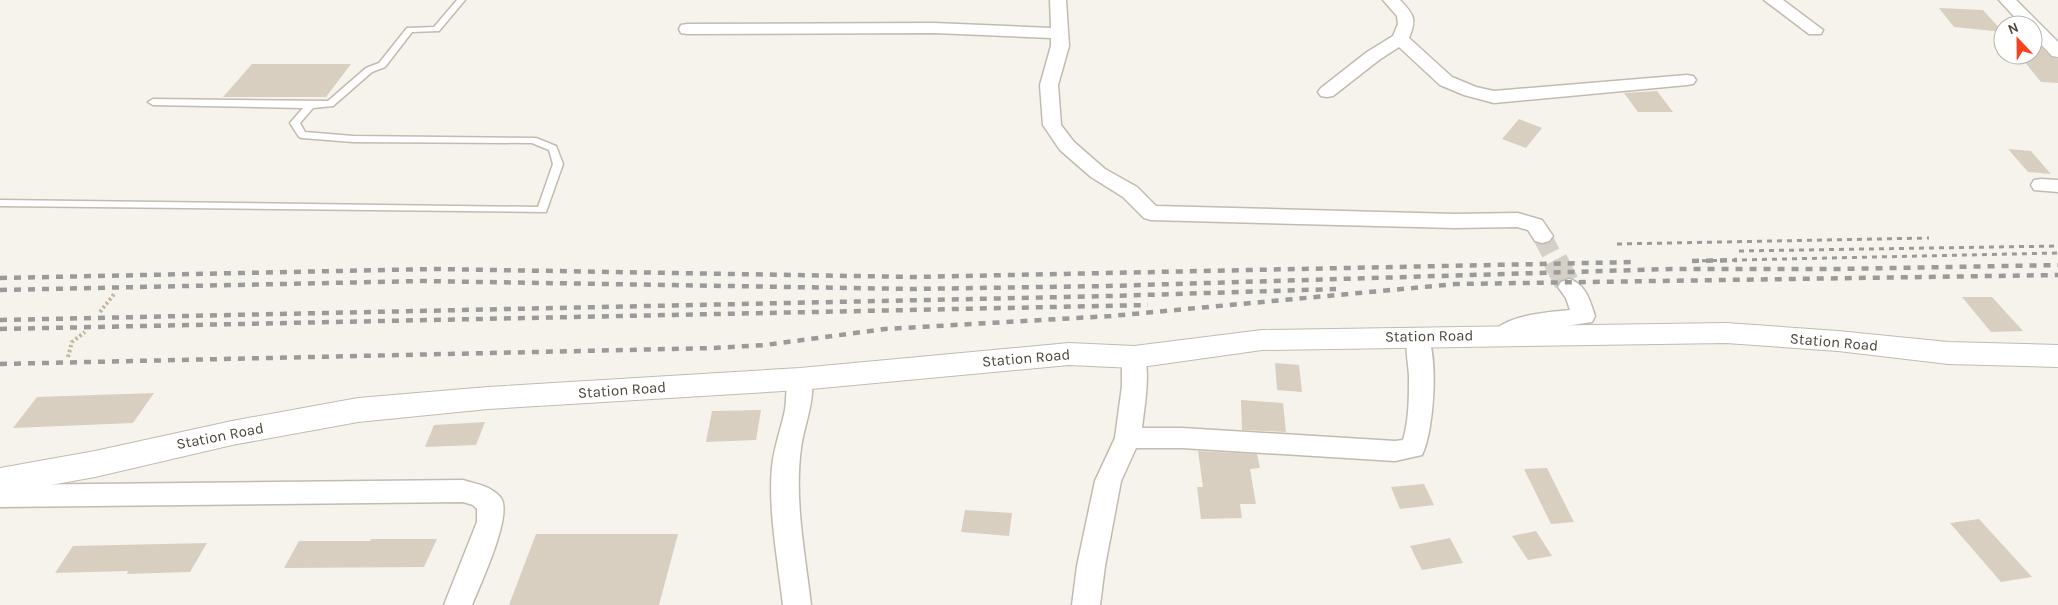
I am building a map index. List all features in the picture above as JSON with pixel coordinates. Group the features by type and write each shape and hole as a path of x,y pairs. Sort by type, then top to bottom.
{"street":[{"path":"1058,0 1060,46 1049,84 1052,124 1066,146 1098,174 1130,192 1151,213 1454,221 1518,220 1535,225 1542,236"},
{"path":"1327,92 1373,56 1400,39 1406,24 1405,16 1391,0"},
{"path":"1772,0 1815,30"},
{"path":"2007,0 2023,15"},
{"path":"687,29 934,28 1060,33"},
{"path":"2043,36 2058,52"},
{"path":"1400,39 1446,81 1470,91 1494,96 1687,80"},
{"path":"1503,335 1517,326 1551,318 1584,316 1576,295 1569,287"},
{"name":"Station Road","path":"3,488 232,432 358,410 488,398 800,379 1069,354 1134,356 1262,340 1503,335 1726,334 1838,341 1948,353 2058,356"},
{"path":"1128,438 1182,438 1395,451 1413,448 1418,435 1421,369 1418,338"},
{"path":"1086,605 1091,566 1108,481 1128,438 1134,386 1134,356"},
{"path":"797,605 786,505 786,468 789,439 797,412 800,379"},
{"path":"3,488 453,492 482,496 491,504 490,522 458,605"}],"lane":[{"path":"153,102 330,104 369,70 382,65 410,30 436,29 461,0"},
{"path":"0,203 542,210 558,164 553,148 533,140 353,139 302,135 295,123 310,105"}],"path":[{"path":"100,312 115,293"},
{"path":"68,357 72,342 85,332"}],"building":[{"path":"1939,8 1983,10 1993,21 1993,31 1954,27"},
{"path":"2043,49 2051,57 2058,59 2058,83 2041,82 2027,65 2043,65"},
{"path":"252,64 351,64 326,97 223,97"},
{"path":"1657,91 1673,112 1638,112 1624,93"},
{"path":"1519,119 1542,128 1526,148 1502,139"},
{"path":"2008,149 2031,151 2051,174 2028,172"},
{"path":"1962,297 1992,297 2023,331 1991,332"},
{"path":"1275,363 1299,365 1302,392 1277,390"},
{"path":"154,393 133,423 13,428 37,397"},
{"path":"1241,400 1283,403 1286,432 1242,430"},
{"path":"761,410 756,440 706,442 712,411"},
{"path":"485,422 476,445 425,447 434,425"},
{"path":"1198,451 1257,454 1260,468 1250,469 1256,504 1240,504 1242,518 1201,519 1197,487 1203,487"},
{"path":"1547,468 1574,522 1551,524 1524,469"},
{"path":"1424,484 1434,505 1400,509 1391,487"},
{"path":"965,510 1012,513 1009,536 961,532"},
{"path":"1979,519 2032,577 2001,582 1950,523"},
{"path":"1536,531 1552,556 1528,560 1512,536"},
{"path":"536,534 678,534 659,605 509,605"},
{"path":"1450,538 1463,563 1422,570 1410,546"},
{"path":"371,539 437,539 424,567 284,568 299,541 370,541"},
{"path":"207,543 190,572 127,574 128,571 55,573 73,546"}],"tunnel":[{"path":"1542,236 1555,261"},
{"path":"1555,260 1569,287"}],"railway":[{"path":"1617,244 1929,238"},
{"path":"1739,251 2058,246"},
{"path":"1737,260 1692,261 2058,253"},
{"path":"0,278 434,269 914,277 1635,262"},
{"path":"0,290 422,281 912,289 1108,286 1670,269 1839,269 2058,265"},
{"path":"0,364 714,348 765,345 885,329 1111,316 1456,284 2058,275"},
{"path":"0,320 1111,296 1336,289"},
{"path":"0,329 1148,305"}]}
